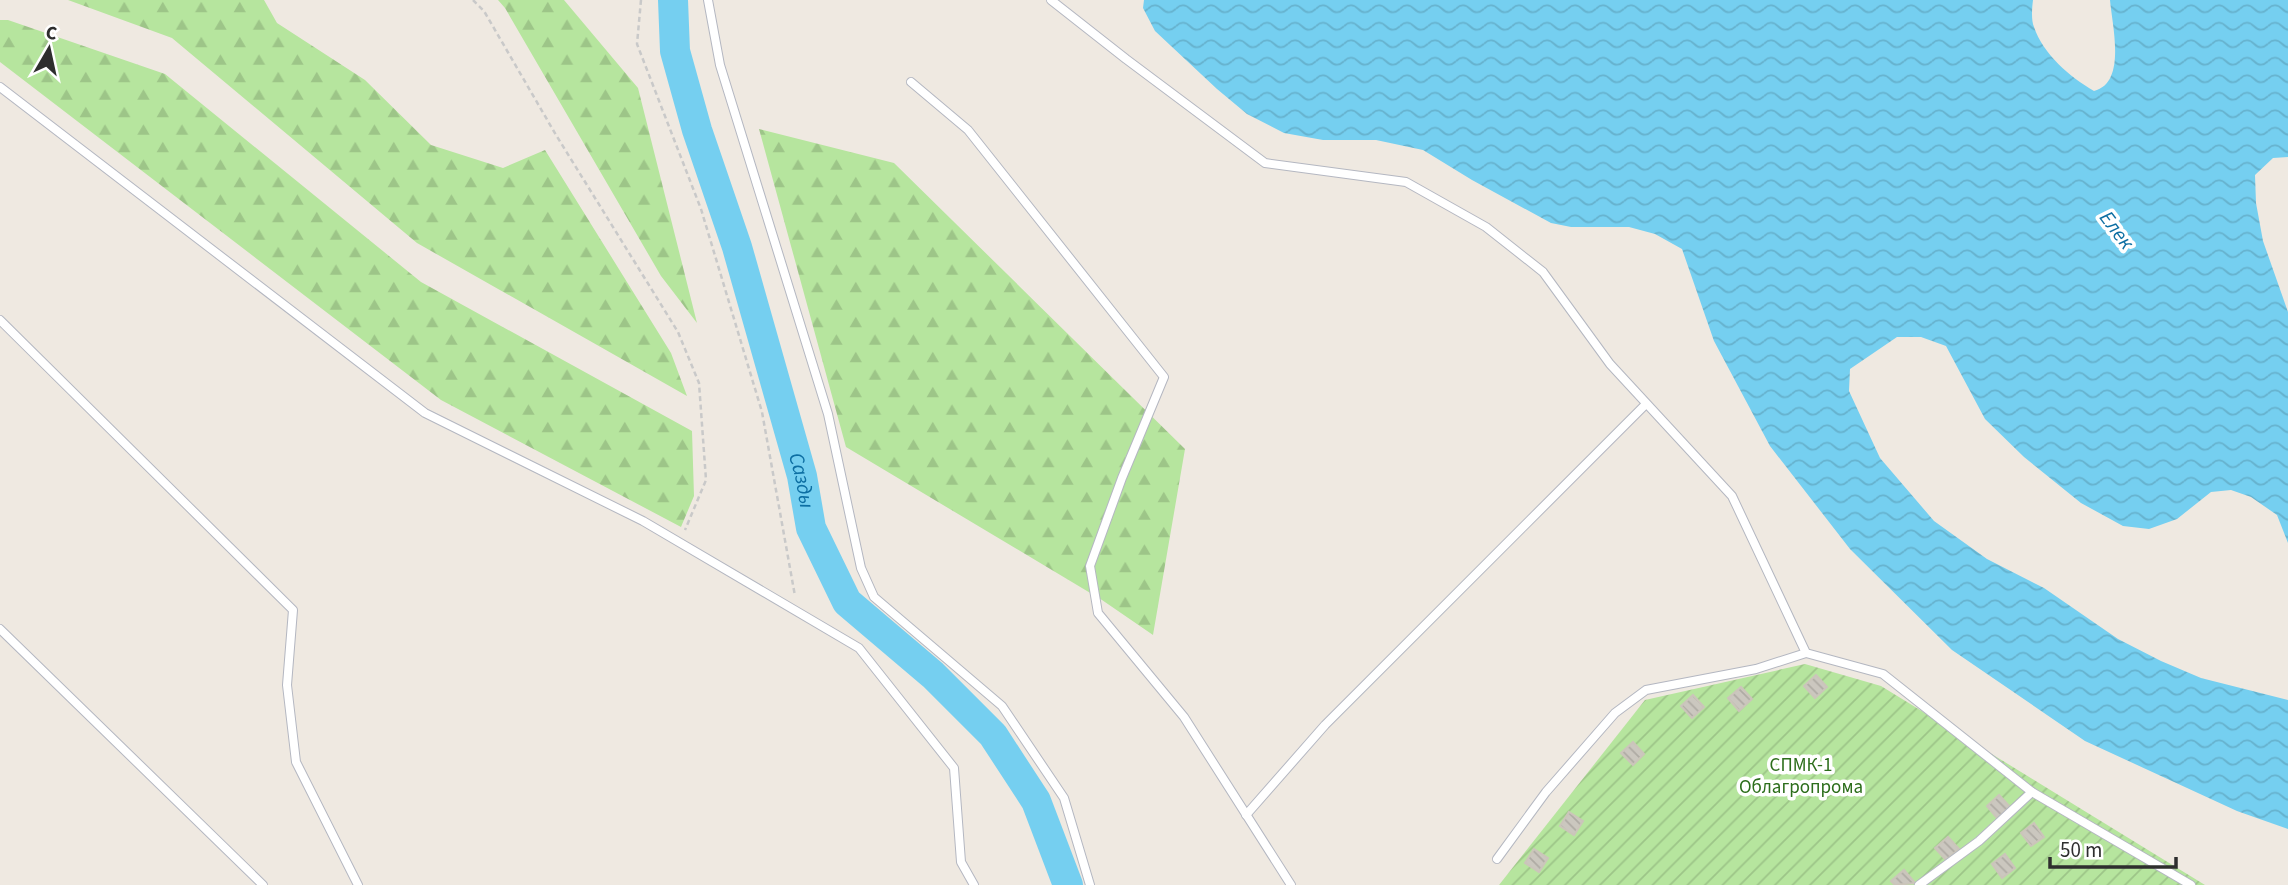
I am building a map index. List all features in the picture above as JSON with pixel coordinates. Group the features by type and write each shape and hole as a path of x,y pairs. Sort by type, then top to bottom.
{"lane":[{"path":"708,0 720,65 828,414 865,577 874,597 1003,706 1064,797 1090,885"},
{"path":"1051,0 1265,163 1406,183 1486,227 1543,272 1610,364 1732,496 1806,653"},
{"path":"911,82 968,130 1164,377 1122,478 1090,566 1098,613 1184,717 1291,885"},
{"path":"0,87 425,413 643,521 859,648 954,768 961,862 974,885"},
{"path":"0,320 293,610 287,685 296,762 358,885"},
{"path":"1247,815 1325,724 1646,404"},
{"path":"0,629 263,885"},
{"path":"1497,859 1545,792 1615,713 1646,690 1756,669 1806,653 1883,674 2032,792 2192,885"},
{"path":"1919,885 1979,841 2032,792"}],"path":[{"path":"473,0 484,11 556,135 678,332 699,383 706,480 680,543"},
{"path":"641,0 637,44 701,209 762,412 798,612"}],"green space":[{"path":"68,0 264,0 277,23 365,80 431,145 503,168 545,150 671,353 687,396 417,243 172,38"},
{"path":"498,0 564,0 638,88 697,323 661,276"},
{"path":"0,20 8,20 165,74 421,282 692,431 694,496 681,527 441,400 0,62"},
{"path":"759,129 894,163 1185,449 1153,635 1102,600 846,447"},
{"name":"СПМК-1 Облагропрома","path":"1805,664 1881,686 2205,885 1499,885 1645,700"}],"water":[{"name":"Елек","path":"1144,0 2033,0 2033,24 2044,46 2067,72 2094,91 2104,86 2111,77 2114,65 2115,38 2110,0 2288,0 2288,157 2273,158 2255,175 2256,203 2263,241 2288,312 2288,543 2277,515 2251,497 2231,490 2211,492 2177,519 2149,529 2123,526 2081,503 2024,457 1985,419 1946,346 1921,337 1897,337 1850,369 1849,391 1880,458 1934,521 1987,559 2044,588 2118,639 2161,661 2201,678 2288,700 2288,829 2237,811 2085,741 1952,650 1850,549 1770,446 1714,341 1682,249 1655,234 1629,227 1571,227 1551,223 1423,150 1376,140 1323,140 1284,133 1247,114 1155,31 1143,8"}],"building":[{"path":"1816,675 1827,687 1815,698 1804,686"},
{"path":"1741,687 1752,699 1739,711 1728,698"},
{"path":"1693,695 1704,707 1692,718 1681,706"},
{"path":"1633,742 1644,754 1633,765 1621,753"},
{"path":"1999,795 2010,807 1997,818 1987,806"},
{"path":"1569,812 1583,821 1574,835 1560,826"},
{"path":"2034,823 2044,837 2031,846 2021,833"},
{"path":"1948,837 1959,849 1946,860 1935,848"},
{"path":"1534,849 1548,858 1539,872 1525,863"},
{"path":"2005,854 2015,868 2002,878 1992,864"},
{"path":"1904,870 1915,883 1895,885 1891,881"}],"waterway":[{"name":"Сазды","path":"673,0 675,51 697,130 737,247 802,476 811,528 847,602 933,675 993,735 1036,801 1068,885"}]}
